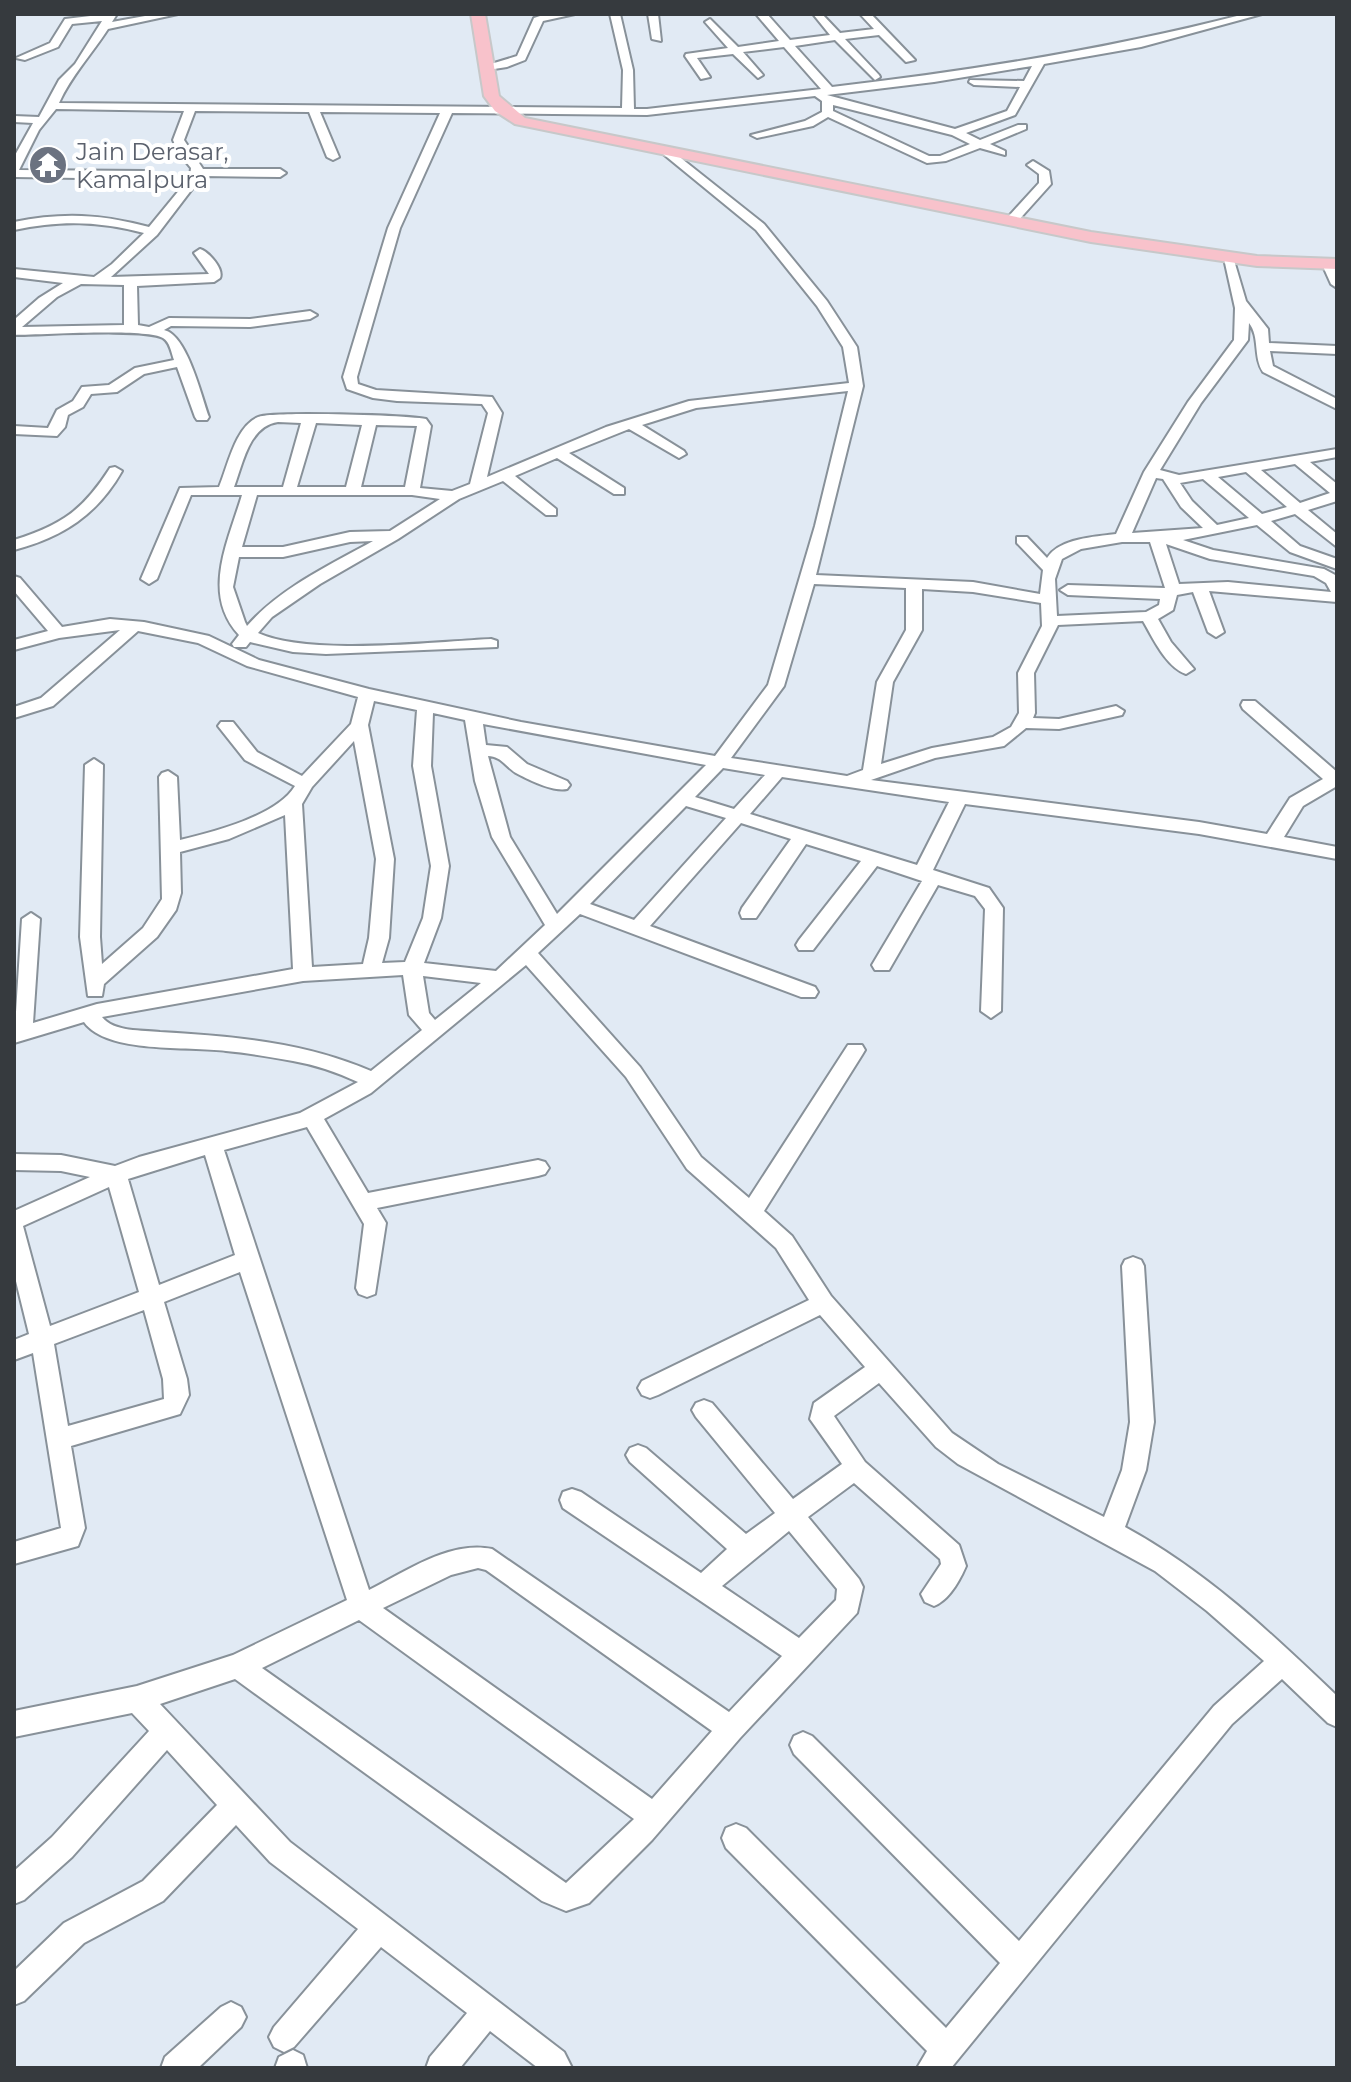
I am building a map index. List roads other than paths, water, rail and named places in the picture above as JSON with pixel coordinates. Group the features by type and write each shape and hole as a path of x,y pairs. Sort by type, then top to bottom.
{"main road":[{"path":"478,14 491,97 500,109 520,121 1091,237 1334,271"}],"street":[{"path":"61,39 64,25 69,21 173,14"},
{"path":"485,69 515,63 525,56 537,21 547,16 570,14"},
{"path":"615,14 628,70 628,112"},
{"path":"653,14 657,39"},
{"path":"761,14 787,43 825,99 927,160 942,159 1022,127"},
{"path":"865,14 910,60"},
{"path":"53,106 628,112 825,99 1141,44 1257,14"},
{"path":"817,15 875,77"},
{"path":"110,19 92,38 79,66 64,80 53,106 31,134 14,171 145,175"},
{"path":"710,22 758,75"},
{"path":"705,77 689,57 883,31"},
{"path":"21,58 48,49 61,39 73,39"},
{"path":"956,133 1011,113 1040,61"},
{"path":"927,87 968,82 1028,84"},
{"path":"825,99 956,133 1001,153"},
{"path":"757,135 809,124 825,99"},
{"path":"98,280 126,261 196,178 197,167 178,148 177,142 179,130 190,109"},
{"path":"313,109 333,157"},
{"path":"448,109 394,228 350,377 352,386 373,394 487,400 495,413 477,486"},
{"path":"14,119 41,120"},
{"path":"14,136 31,134"},
{"path":"14,1220 139,1165 311,1116 336,1105 373,1080 500,978 577,906 719,762 776,686 856,386 850,347 822,304 760,227 668,153"},
{"path":"1012,220 1045,184 1045,173 1033,165"},
{"path":"196,172 280,173"},
{"path":"14,226 66,216 87,216 153,232"},
{"path":"14,273 78,281 214,278 216,273 200,253"},
{"path":"1122,537 1151,472 1195,402 1241,340 1244,328 1242,304 1227,257"},
{"path":"14,330 27,313 78,281"},
{"path":"130,282 131,328"},
{"path":"1242,304 1261,329 1268,369 1337,405"},
{"path":"153,330 169,322 250,323 310,315"},
{"path":"14,330 91,332 131,328 166,334 174,341 202,417"},
{"path":"1265,347 1337,350"},
{"path":"14,430 52,433 58,427 62,413 78,404 87,390 112,389 140,371 182,362"},
{"path":"232,653 266,614 314,581 393,536 454,496 477,486 631,424 716,400 856,386"},
{"path":"225,490 255,424 278,418 310,418 416,420 424,426 412,491"},
{"path":"289,490 310,418"},
{"path":"353,490 370,420"},
{"path":"631,424 679,454"},
{"path":"557,452 619,491"},
{"path":"1151,472 1169,477 1207,475 1336,454"},
{"path":"847,781 932,753 998,742 1010,737 1027,713 1026,673 1050,621 1049,567 1055,556 1065,549 1122,537 1161,539 1213,529 1337,495 1298,459"},
{"path":"1249,467 1337,542"},
{"path":"14,545 41,537 77,518 97,500 115,471"},
{"path":"505,475 551,512"},
{"path":"1207,475 1295,549 1334,569"},
{"path":"1169,477 1186,504 1213,529"},
{"path":"149,579 181,495 191,490 412,491 454,496"},
{"path":"251,490 225,580 229,609 248,635 287,647 491,644"},
{"path":"234,552 283,552 350,537 393,536"},
{"path":"1161,539 1210,554 1334,569"},
{"path":"1050,621 1134,615 1149,617 1167,607 1171,592 1161,539"},
{"path":"1022,540 1049,567"},
{"path":"1334,569 1337,590"},
{"path":"807,579 973,587 1049,600"},
{"path":"15,584 58,633"},
{"path":"871,774 885,682 914,630 914,585"},
{"path":"1200,588 1216,632"},
{"path":"1068,590 1171,592 1200,588 1245,588 1311,598 1337,597"},
{"path":"1149,617 1164,644 1186,669"},
{"path":"14,645 110,624 134,626 203,639 253,663 425,709 719,762 1199,828 1337,853"},
{"path":"14,713 47,702 134,626"},
{"path":"367,694 359,725 385,859 379,938 371,970"},
{"path":"1249,705 1336,780 1303,794 1294,802 1273,841"},
{"path":"425,709 422,766 440,866 432,918 412,968 419,1015 434,1031"},
{"path":"1022,723 1059,724 1116,711"},
{"path":"473,718 501,837 555,926"},
{"path":"303,974 293,804 305,784 359,725"},
{"path":"227,726 250,757 305,784"},
{"path":"479,750 501,751 521,768 561,785"},
{"path":"94,765 90,937 94,982 92,1012 99,1028 131,1037 224,1043 297,1054 332,1062 373,1080"},
{"path":"637,929 778,771"},
{"path":"94,982 147,935 164,915 171,900 168,777"},
{"path":"882,965 926,877 960,797"},
{"path":"683,799 871,860 982,892 994,908 991,1011"},
{"path":"171,848 223,835 293,804"},
{"path":"749,913 801,838"},
{"path":"806,945 871,860"},
{"path":"577,906 808,992"},
{"path":"31,919 18,1035 92,1012 303,974 412,968 453,970 500,978"},
{"path":"527,953 633,1072 694,1163 784,1242 823,1303 944,1440 961,1454 1030,1495 1139,1547 1209,1598 1337,1714"},
{"path":"751,1213 855,1050"},
{"path":"311,1116 371,1212 377,1233 367,1288"},
{"path":"212,1145 362,1607 654,1817"},
{"path":"14,1162 61,1163 116,1175"},
{"path":"365,1202 538,1168"},
{"path":"59,1439 164,1410 175,1403 175,1379 116,1175"},
{"path":"14,1230 42,1339 72,1534 60,1542 14,1553"},
{"path":"14,1350 247,1260"},
{"path":"1111,1532 1134,1470 1142,1422 1133,1266"},
{"path":"650,1388 823,1303"},
{"path":"881,1369 822,1410 822,1419 853,1460 854,1467 950,1553 954,1566 934,1594"},
{"path":"238,1666 558,1896 579,1893 654,1817 731,1729 848,1605 850,1587 704,1410"},
{"path":"638,1455 745,1549"},
{"path":"702,1588 745,1549 854,1467"},
{"path":"572,1500 802,1655"},
{"path":"14,1724 137,1699 238,1666 447,1564 478,1557 492,1560 731,1729"},
{"path":"736,1838 940,2059 1223,1715 1282,1662"},
{"path":"137,1699 280,1852 554,2062 557,2068"},
{"path":"14,1890 62,1847 167,1731"},
{"path":"803,1745 1020,1962"},
{"path":"14,1991 74,1933 153,1891 236,1805"},
{"path":"289,2057 378,1928"},
{"path":"441,2068 487,2011"},
{"path":"176,2068 231,2017"}],"place":[{"name":"Jain Derasar, Kamalpura","path":"48,165"}]}
